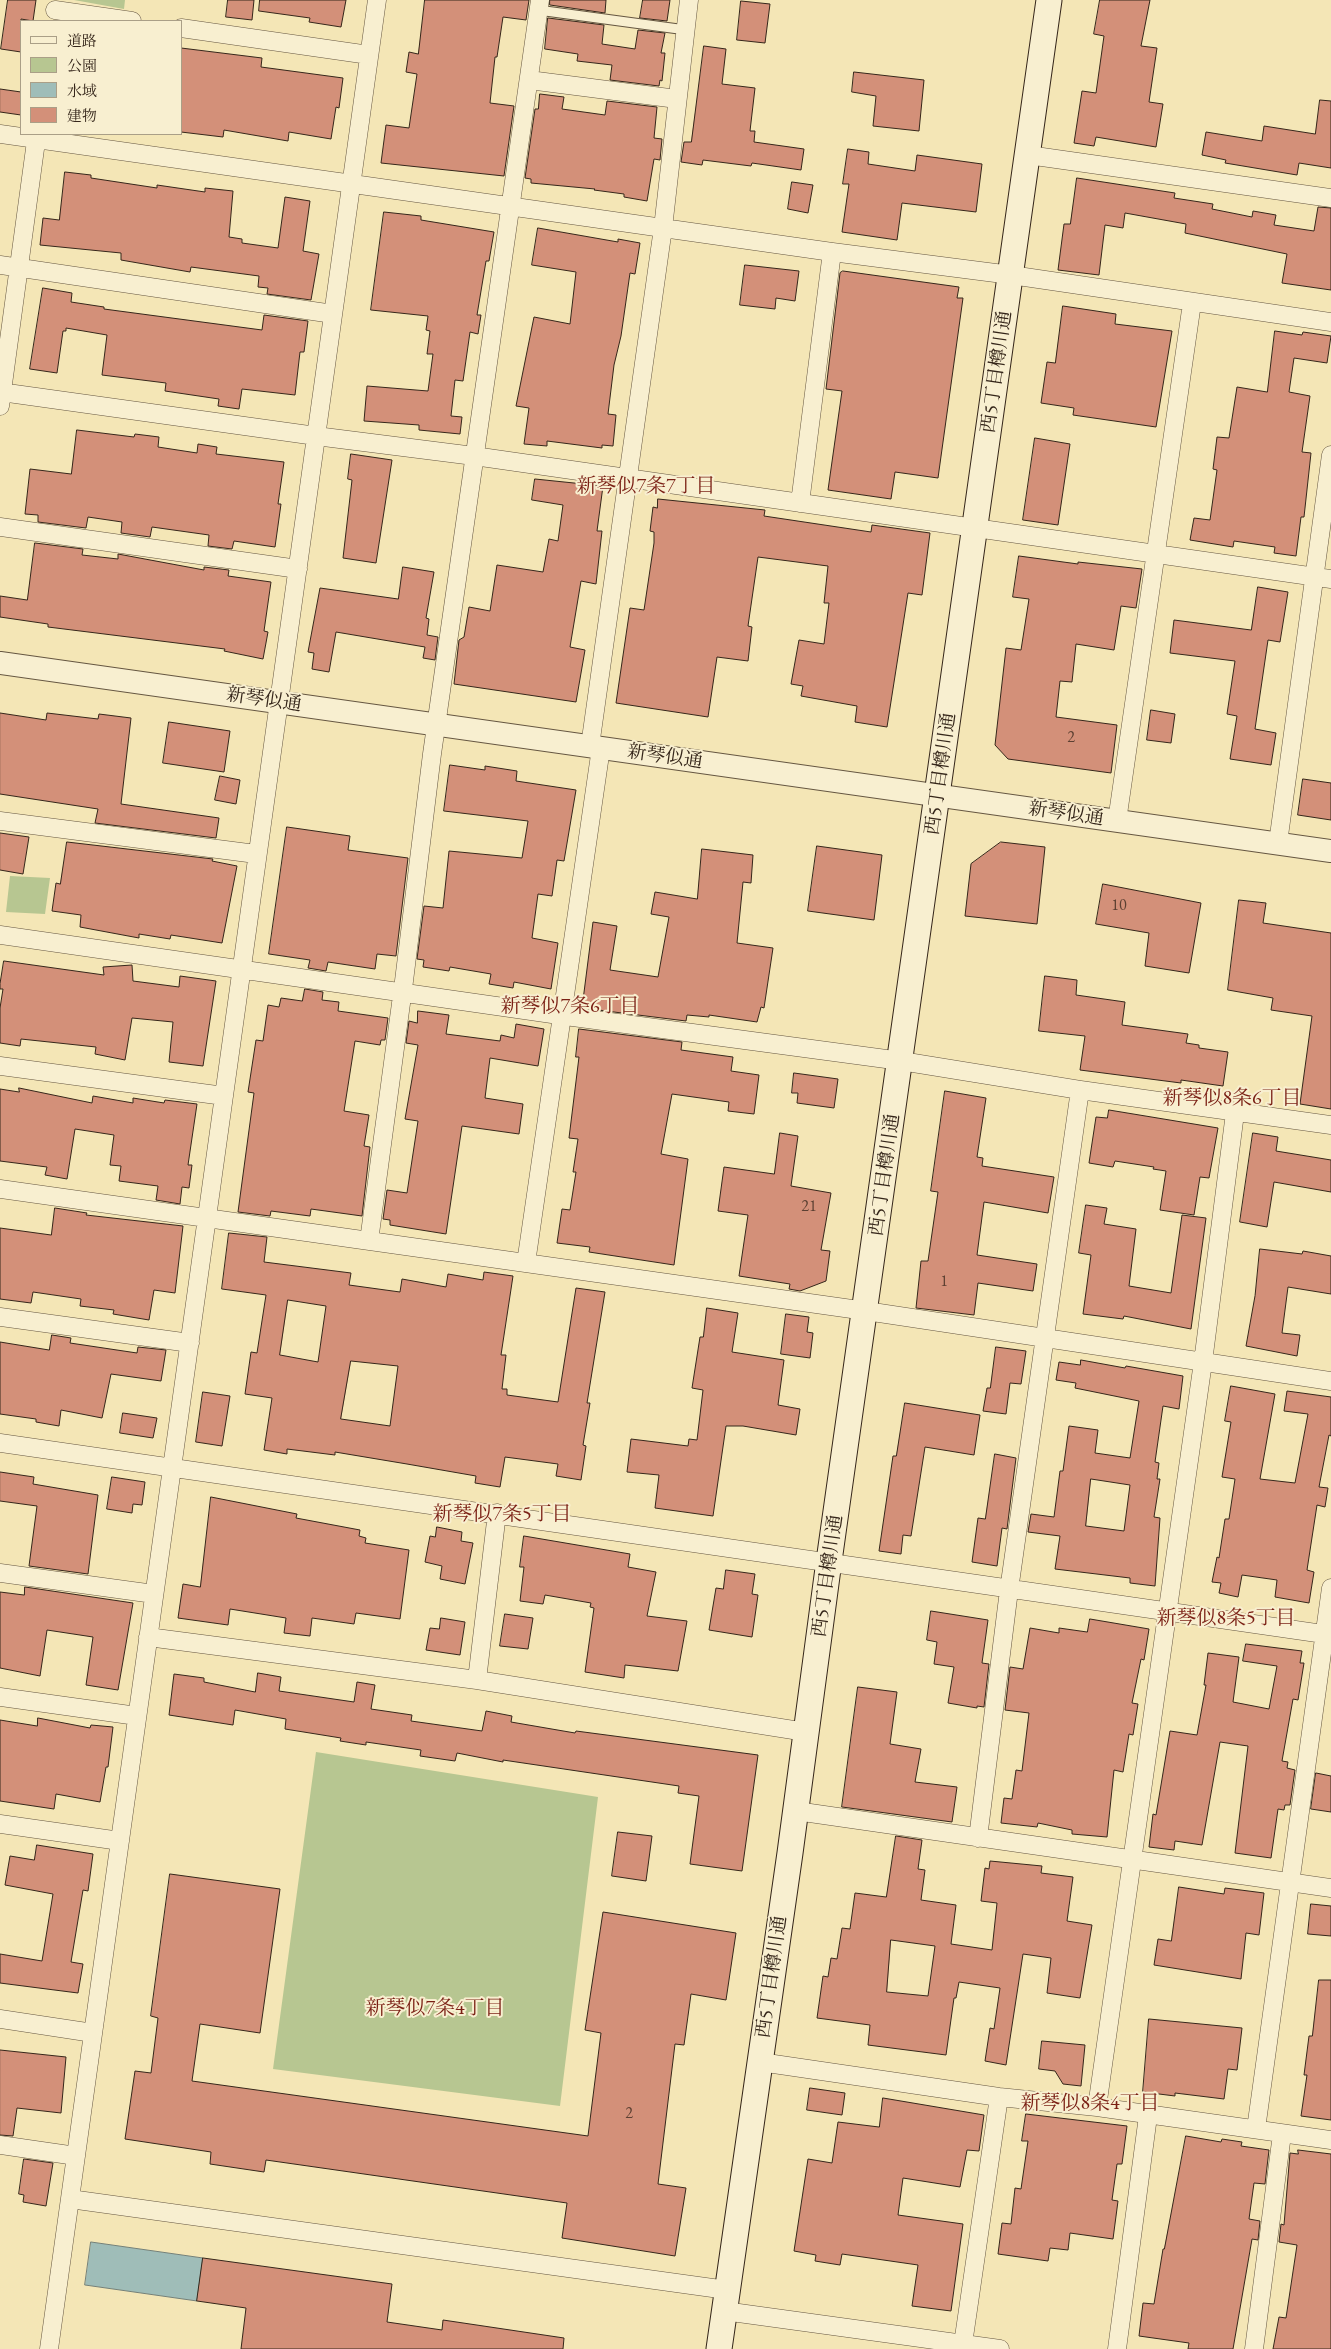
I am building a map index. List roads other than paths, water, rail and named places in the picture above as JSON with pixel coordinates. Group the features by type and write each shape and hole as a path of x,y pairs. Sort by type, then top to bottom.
{"main road":[{"name":"西5丁目樽川通","path":"719,2349 1049,0"}],"street":[{"path":"49,2349 242,970 256,854 280,702 377,0"},
{"path":"526,1263 562,1015 596,747 627,478 662,228 689,0"},
{"path":"369,1241 403,993 436,725 539,5"},
{"path":"55,10 125,20"},
{"path":"182,28 369,55"},
{"path":"529,80 677,100"},
{"path":"0,134 36,137 510,207 1011,275 1331,322"},
{"path":"36,137 20,268 1,397 474,456 1322,578"},
{"path":"1028,154 1331,198"},
{"path":"800,503 832,252"},
{"path":"0,265 333,314"},
{"path":"1117,821 1192,302"},
{"path":"1278,844 1322,578 1331,455"},
{"path":"0,527 298,569"},
{"name":"新琴似通","path":"0,662 1331,851"},
{"path":"0,821 256,854"},
{"path":"0,935 403,993 901,1061 1080,1090 1331,1125"},
{"path":"0,1066 224,1096"},
{"path":"978,1838 1010,1590 1080,1090"},
{"path":"1097,2107 1133,1860 1166,1612 1204,1362 1235,1112"},
{"path":"0,1189 866,1311 1331,1381"},
{"path":"0,1317 190,1343"},
{"path":"0,1443 172,1466 829,1561 1010,1590 1328,1634"},
{"path":"477,1680 498,1513"},
{"path":"0,1573 154,1594"},
{"path":"1256,2129 1290,1882 1328,1634 1331,1588"},
{"path":"148,1637 477,1680 806,1732"},
{"path":"0,1697 137,1716"},
{"path":"796,1811 1331,1888"},
{"path":"0,1824 120,1842"},
{"path":"0,2019 93,2033"},
{"path":"760,2062 999,2097 1097,2107 1148,2116 1331,2140"},
{"path":"962,2344 999,2097"},
{"path":"1117,2349 1148,2116"},
{"path":"1254,2349 1282,2134"},
{"path":"0,2146 76,2156"},
{"path":"70,2199 725,2301 962,2344 1000,2349"}],"lane":[{"path":"539,5 686,30"}],"water":[{"path":"91,2242 203,2258 197,2301 85,2285"}],"district":[{"name":"新琴似7条7丁目","path":"646,487"},
{"name":"新琴似7条6丁目","path":"570,1007"},
{"name":"新琴似8条6丁目","path":"1232,1099"},
{"name":"新琴似7条5丁目","path":"502,1515"},
{"name":"新琴似8条5丁目","path":"1226,1619"},
{"name":"新琴似7条4丁目","path":"435,2009"},
{"name":"新琴似8条4丁目","path":"1090,2104"}]}
